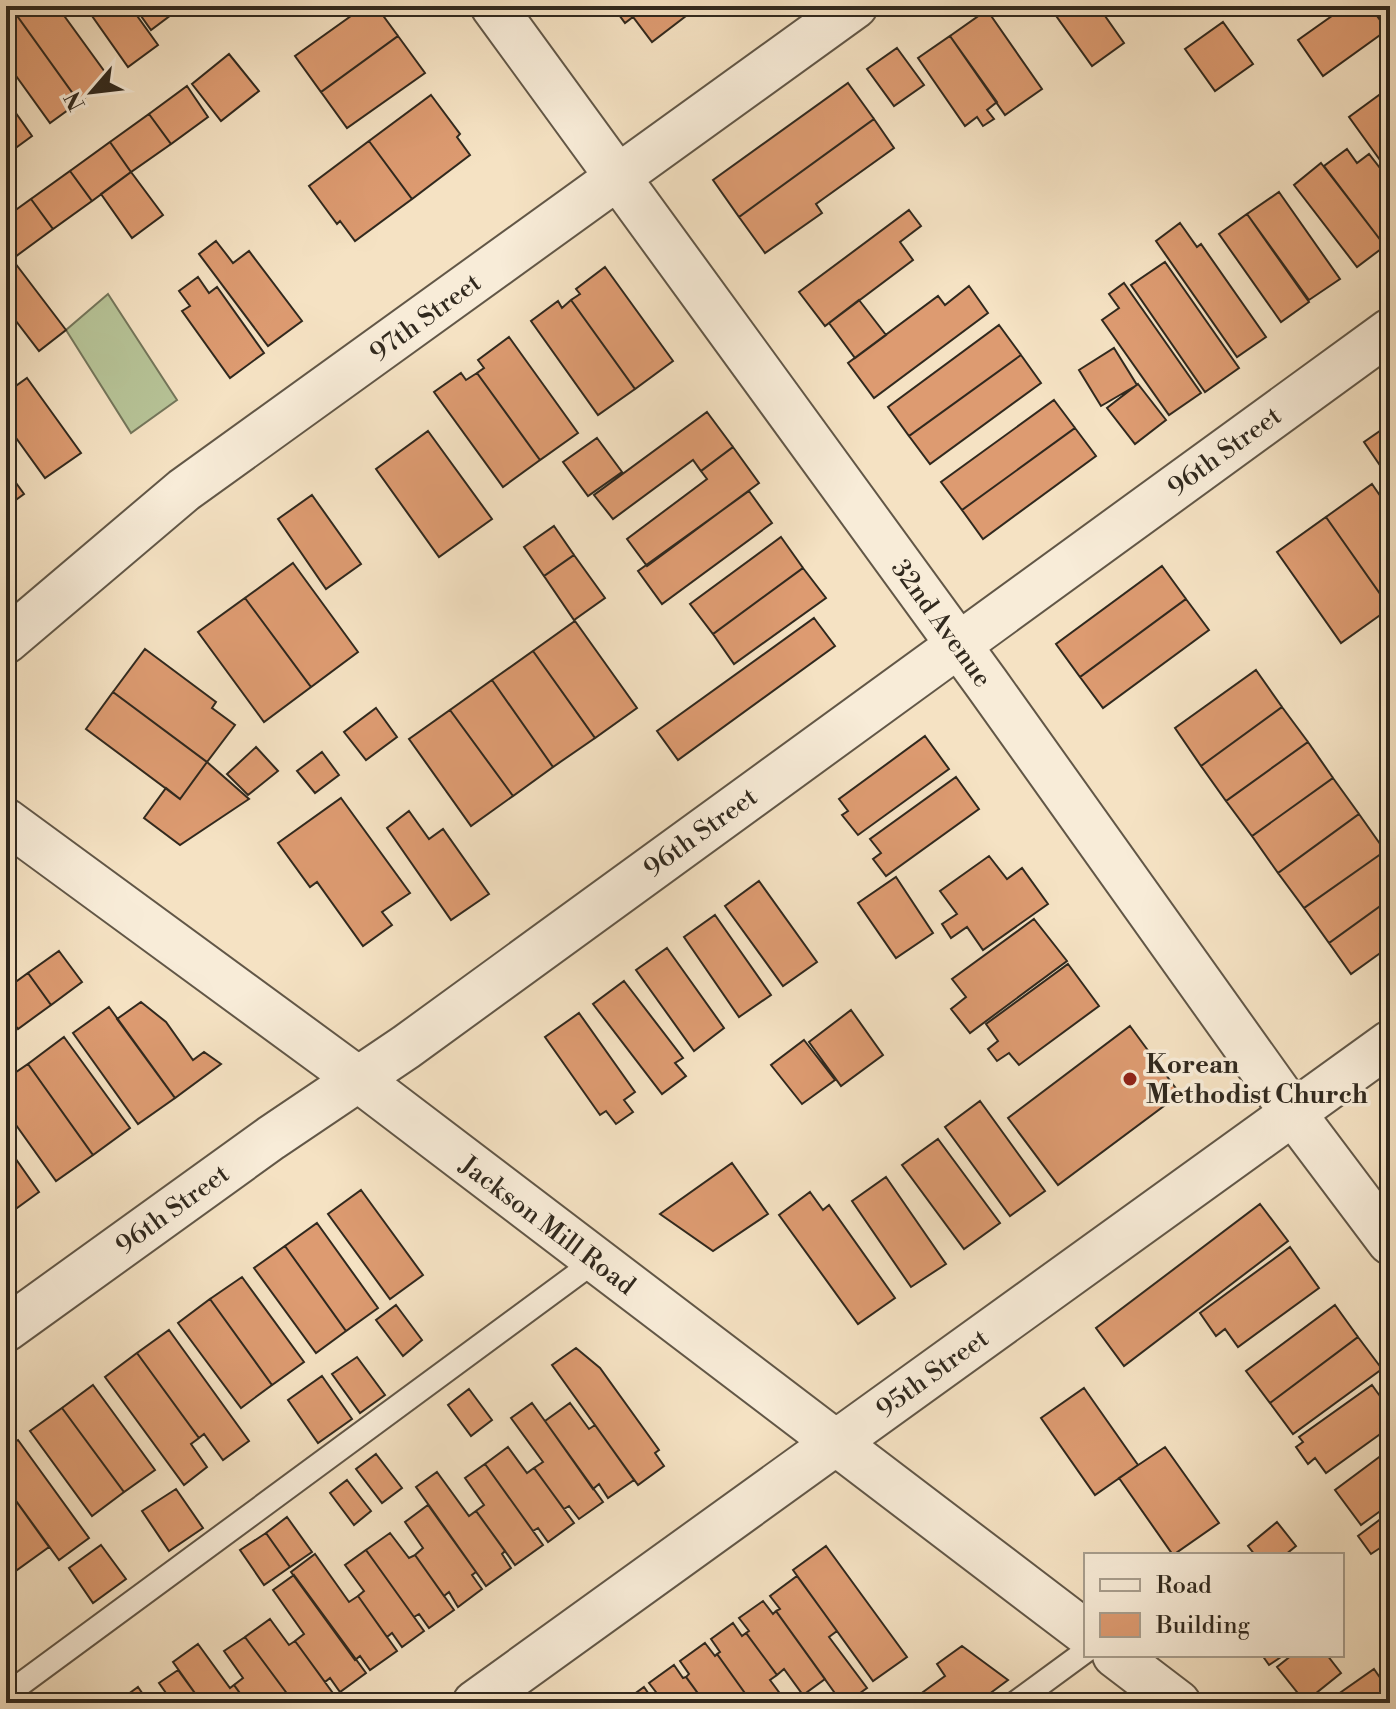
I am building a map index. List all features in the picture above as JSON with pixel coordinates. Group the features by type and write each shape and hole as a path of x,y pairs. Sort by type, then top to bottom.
{"street":[{"name":"32nd Avenue","path":"493,6 1293,1113 1390,1242"},
{"name":"97th Street","path":"6,641 184,490 855,6"},
{"name":"96th Street","path":"6,1329 271,1138 406,1047 1390,331"},
{"name":"Jackson Mill Road","path":"6,821 358,1079 1084,1632"},
{"name":"95th Street","path":"475,1703 1390,1043"},
{"path":"1118,1657 1178,1703"}],"lane":[{"path":"6,1695 595,1261"},
{"path":"1015,1703 1084,1652"}],"green space":[{"path":"108,294 177,400 131,433 66,330"}],"building":[{"path":"6,6 10,6 79,102 50,123 6,62"},
{"path":"10,6 57,6 110,79 79,102"},
{"path":"85,6 130,6 158,45 128,67"},
{"path":"134,6 183,6 151,30"},
{"path":"365,6 376,6 398,36 321,92 295,56"},
{"path":"699,6 652,42 633,17 625,23 614,8"},
{"path":"1049,6 1098,6 1124,43 1092,66"},
{"path":"1346,6 1370,6 1387,30 1323,76 1298,40"},
{"path":"1370,6 1390,6 1390,28 1387,30"},
{"path":"987,10 1042,89 1005,115 950,36"},
{"path":"1223,22 1253,64 1215,91 1185,49"},
{"path":"398,36 425,73 347,128 321,92"},
{"path":"950,36 997,102 987,110 994,119 983,126 977,117 965,126 918,58"},
{"path":"897,48 924,85 894,106 867,69"},
{"path":"229,54 259,91 221,121 192,84"},
{"path":"848,83 874,119 739,217 713,180"},
{"path":"187,86 208,117 171,144 149,114"},
{"path":"1390,87 1390,174 1349,117"},
{"path":"431,95 460,134 457,137 470,155 412,199 369,141"},
{"path":"6,99 32,136 6,155"},
{"path":"149,114 171,144 131,172 110,142"},
{"path":"874,119 894,148 816,204 822,213 765,253 739,217"},
{"path":"369,141 412,199 355,241 340,221 337,224 309,186"},
{"path":"110,142 131,172 92,201 70,171"},
{"path":"1347,149 1357,163 1369,154 1390,181 1390,242 1385,246 1324,166"},
{"path":"1321,163 1385,246 1357,267 1294,185"},
{"path":"70,171 92,201 53,229 31,199"},
{"path":"131,172 163,215 132,238 101,194"},
{"path":"1279,192 1340,279 1309,300 1247,214"},
{"path":"31,199 53,229 15,257 6,245 6,217"},
{"path":"909,210 921,226 900,242 913,260 825,326 799,292"},
{"path":"1247,214 1309,302 1281,322 1219,234"},
{"path":"1180,223 1197,247 1201,244 1266,337 1237,357 1156,241"},
{"path":"216,241 233,263 249,251 302,321 268,346 199,254"},
{"path":"6,245 15,257 6,263"},
{"path":"1165,262 1239,368 1205,392 1131,285"},
{"path":"15,263 66,330 39,351 6,308 6,270"},
{"path":"605,267 673,361 635,389 571,300 580,294 576,289"},
{"path":"198,277 209,293 217,287 264,353 230,378 182,311 190,306 179,291"},
{"path":"1124,283 1201,393 1169,415 1102,320 1119,308 1109,294"},
{"path":"969,286 988,313 874,398 848,363 938,296 945,305"},
{"path":"571,300 635,389 598,415 531,321 558,301 562,308"},
{"path":"859,300 886,335 855,358 829,323"},
{"path":"999,325 1021,355 909,436 888,407"},
{"path":"509,337 578,433 540,460 477,373 484,368 478,360"},
{"path":"1114,348 1137,385 1101,406 1079,370"},
{"path":"1021,355 1041,383 930,464 909,436"},
{"path":"461,373 466,380 477,373 540,460 503,487 434,392"},
{"path":"27,378 81,453 45,478 6,424 6,393"},
{"path":"1138,384 1166,420 1135,444 1107,408"},
{"path":"1054,400 1075,428 962,510 941,482"},
{"path":"707,412 733,447 701,471 693,460 613,519 594,495"},
{"path":"1390,424 1390,480 1364,442"},
{"path":"1075,428 1096,456 983,539 962,510"},
{"path":"428,431 492,519 439,557 376,469"},
{"path":"597,438 622,472 588,496 563,462"},
{"path":"733,447 759,483 647,566 627,539 707,479 701,471"},
{"path":"6,469 24,494 6,507"},
{"path":"1372,484 1390,510 1390,608 1326,517"},
{"path":"749,491 772,523 662,604 638,571"},
{"path":"312,495 361,564 326,589 278,519"},
{"path":"1326,517 1390,608 1341,643 1277,552"},
{"path":"554,526 574,555 544,576 524,547"},
{"path":"781,537 803,568 713,634 690,604"},
{"path":"574,555 605,598 574,620 544,576"},
{"path":"293,563 358,652 311,687 245,598"},
{"path":"1162,566 1186,599 1080,677 1056,644"},
{"path":"803,568 826,598 734,664 713,634"},
{"path":"245,598 311,687 264,722 198,632"},
{"path":"1186,599 1209,630 1103,708 1080,677"},
{"path":"814,618 835,646 678,760 657,731"},
{"path":"575,621 637,708 595,738 533,651"},
{"path":"145,649 216,702 212,708 235,725 207,762 113,692"},
{"path":"533,651 595,738 553,767 492,680"},
{"path":"1256,670 1282,707 1201,766 1175,728"},
{"path":"492,680 553,767 513,796 450,710"},
{"path":"113,692 207,762 180,799 86,729"},
{"path":"1282,707 1308,742 1226,801 1201,766"},
{"path":"376,708 397,737 366,760 344,732"},
{"path":"450,710 513,796 471,826 409,739"},
{"path":"925,736 949,769 858,835 842,815 848,811 839,799"},
{"path":"1308,742 1333,778 1252,836 1226,801"},
{"path":"256,747 278,771 248,795 227,774"},
{"path":"322,752 339,775 315,793 297,771"},
{"path":"207,762 249,799 180,845 144,818 166,788 180,799"},
{"path":"956,777 979,809 886,876 873,859 881,853 870,839"},
{"path":"1333,778 1359,814 1278,873 1252,836"},
{"path":"341,798 410,893 382,912 392,925 363,946 317,882 310,887 278,843"},
{"path":"409,811 429,839 443,829 489,894 451,920 387,828"},
{"path":"1359,814 1385,851 1304,908 1278,873"},
{"path":"1385,851 1390,857 1390,899 1329,943 1304,908"},
{"path":"989,856 1007,879 1022,868 1048,904 983,950 967,927 951,938 942,924 957,914 940,891"},
{"path":"896,877 933,933 896,958 858,903"},
{"path":"759,881 817,962 783,986 725,906"},
{"path":"1390,899 1390,946 1351,974 1329,943"},
{"path":"715,915 771,995 739,1017 684,937"},
{"path":"1034,919 1067,961 970,1033 951,1009 966,997 952,979"},
{"path":"667,948 724,1028 694,1051 636,970"},
{"path":"59,951 82,982 51,1005 28,973"},
{"path":"1068,964 1099,1006 1019,1065 1009,1053 997,1061 988,1049 998,1041 986,1024"},
{"path":"28,973 51,1005 18,1029 6,1013 6,989"},
{"path":"624,981 683,1058 675,1063 686,1076 662,1094 593,1004"},
{"path":"141,1002 166,1022 193,1060 204,1052 221,1064 175,1098 117,1019"},
{"path":"109,1007 175,1098 138,1124 73,1033"},
{"path":"851,1010 883,1055 841,1086 809,1042"},
{"path":"579,1013 635,1092 624,1100 633,1112 616,1124 606,1111 600,1115 545,1037"},
{"path":"1130,1026 1180,1094 1058,1185 1008,1118"},
{"path":"64,1037 130,1128 93,1155 28,1064"},
{"path":"804,1040 835,1080 802,1104 771,1065"},
{"path":"28,1064 93,1155 56,1181 6,1111 6,1079"},
{"path":"980,1101 1045,1191 1010,1216 945,1127"},
{"path":"938,1139 1000,1223 964,1249 902,1165"},
{"path":"6,1145 39,1192 6,1216"},
{"path":"732,1163 768,1214 713,1251 660,1214"},
{"path":"886,1177 946,1264 911,1287 852,1201"},
{"path":"361,1190 423,1275 390,1299 328,1214"},
{"path":"810,1192 823,1210 829,1205 895,1298 858,1324 779,1215"},
{"path":"1260,1204 1288,1241 1124,1366 1096,1328"},
{"path":"317,1223 378,1308 346,1331 285,1246"},
{"path":"285,1246 346,1331 316,1353 254,1268"},
{"path":"1290,1247 1319,1288 1238,1347 1225,1329 1216,1336 1200,1313"},
{"path":"242,1277 304,1362 272,1385 210,1299"},
{"path":"210,1299 272,1385 241,1408 178,1323"},
{"path":"396,1305 422,1340 403,1356 376,1320"},
{"path":"1335,1305 1358,1337 1270,1403 1246,1371"},
{"path":"169,1330 249,1441 223,1460 204,1434 199,1438 137,1353"},
{"path":"1358,1337 1382,1369 1293,1434 1270,1403"},
{"path":"576,1348 600,1368 659,1450 655,1453 664,1466 638,1485 552,1365"},
{"path":"137,1353 199,1438 191,1444 207,1467 184,1485 105,1377"},
{"path":"357,1357 385,1395 360,1413 332,1374"},
{"path":"322,1376 352,1419 318,1443 288,1400"},
{"path":"93,1385 155,1470 124,1492 62,1408"},
{"path":"1372,1385 1390,1410 1390,1427 1326,1473 1315,1458 1308,1464 1296,1447 1303,1442 1299,1437"},
{"path":"1084,1388 1138,1465 1095,1495 1041,1418"},
{"path":"469,1389 492,1420 471,1436 448,1405"},
{"path":"532,1403 603,1502 579,1519 569,1506 564,1509 534,1468 543,1462 511,1418"},
{"path":"570,1403 589,1429 595,1425 634,1480 608,1498 599,1484 593,1489 545,1421"},
{"path":"62,1408 124,1492 92,1516 30,1431"},
{"path":"18,1440 89,1538 59,1560 6,1487 6,1448"},
{"path":"508,1447 527,1473 534,1468 574,1523 548,1542 538,1528 533,1531 485,1464"},
{"path":"1165,1447 1219,1523 1172,1553 1119,1478"},
{"path":"1390,1449 1390,1504 1361,1525 1335,1490"},
{"path":"376,1454 402,1488 382,1503 356,1469"},
{"path":"485,1464 543,1545 515,1565 476,1511 484,1505 465,1478"},
{"path":"437,1472 469,1516 476,1511 505,1551 502,1554 511,1568 486,1586 416,1487"},
{"path":"347,1480 371,1511 354,1525 330,1493"},
{"path":"6,1487 49,1547 17,1570 6,1555"},
{"path":"176,1489 203,1528 169,1551 142,1511"},
{"path":"428,1505 476,1572 472,1575 482,1589 458,1607 449,1592 444,1596 415,1555 423,1548 405,1522"},
{"path":"1390,1512 1390,1562 1380,1548 1371,1554 1358,1536"},
{"path":"287,1517 312,1552 290,1567 266,1533"},
{"path":"1277,1522 1296,1546 1287,1553 1253,1553 1248,1546"},
{"path":"266,1533 290,1567 264,1585 240,1550"},
{"path":"390,1533 409,1558 415,1555 454,1610 429,1628 419,1614 414,1617 366,1550"},
{"path":"101,1545 126,1579 93,1603 69,1568"},
{"path":"826,1546 907,1657 873,1681 793,1570"},
{"path":"366,1550 424,1631 402,1647 392,1633 387,1637 358,1596 364,1591 345,1565"},
{"path":"315,1554 349,1602 358,1596 397,1651 370,1670 360,1656 355,1660 291,1572"},
{"path":"294,1575 366,1673 340,1692 330,1678 325,1682 295,1641 304,1634 273,1590"},
{"path":"797,1576 837,1631 829,1637 867,1688 846,1703 842,1703 776,1611 780,1609 770,1596"},
{"path":"763,1601 773,1614 776,1611 825,1679 803,1695 784,1669 777,1675 746,1633 749,1631 739,1618"},
{"path":"270,1619 289,1645 295,1641 335,1696 324,1703 303,1703 300,1699 294,1703 245,1637"},
{"path":"733,1623 742,1636 746,1633 777,1675 770,1680 787,1703 752,1703 717,1654 720,1652 711,1639"},
{"path":"245,1637 294,1703 247,1703 234,1685 243,1678 224,1651"},
{"path":"705,1643 715,1656 717,1654 752,1703 705,1703 686,1677 689,1674 680,1661"},
{"path":"198,1644 230,1688 234,1685 247,1703 202,1703 173,1662"},
{"path":"962,1646 1008,1680 977,1703 908,1703 945,1676 937,1664"},
{"path":"1263,1657 1281,1657 1269,1665"},
{"path":"1290,1657 1329,1657 1341,1673 1305,1702 1277,1667"},
{"path":"674,1665 705,1703 660,1703 656,1698 659,1696 649,1683"},
{"path":"1374,1669 1390,1692 1390,1703 1338,1703 1334,1697"},
{"path":"178,1670 202,1703 173,1703 159,1683"},
{"path":"138,1687 149,1703 116,1703"},
{"path":"644,1687 653,1700 656,1698 660,1703 622,1703"}],"place":[{"name":"Korean Methodist Church","path":"1130,1079"}]}
